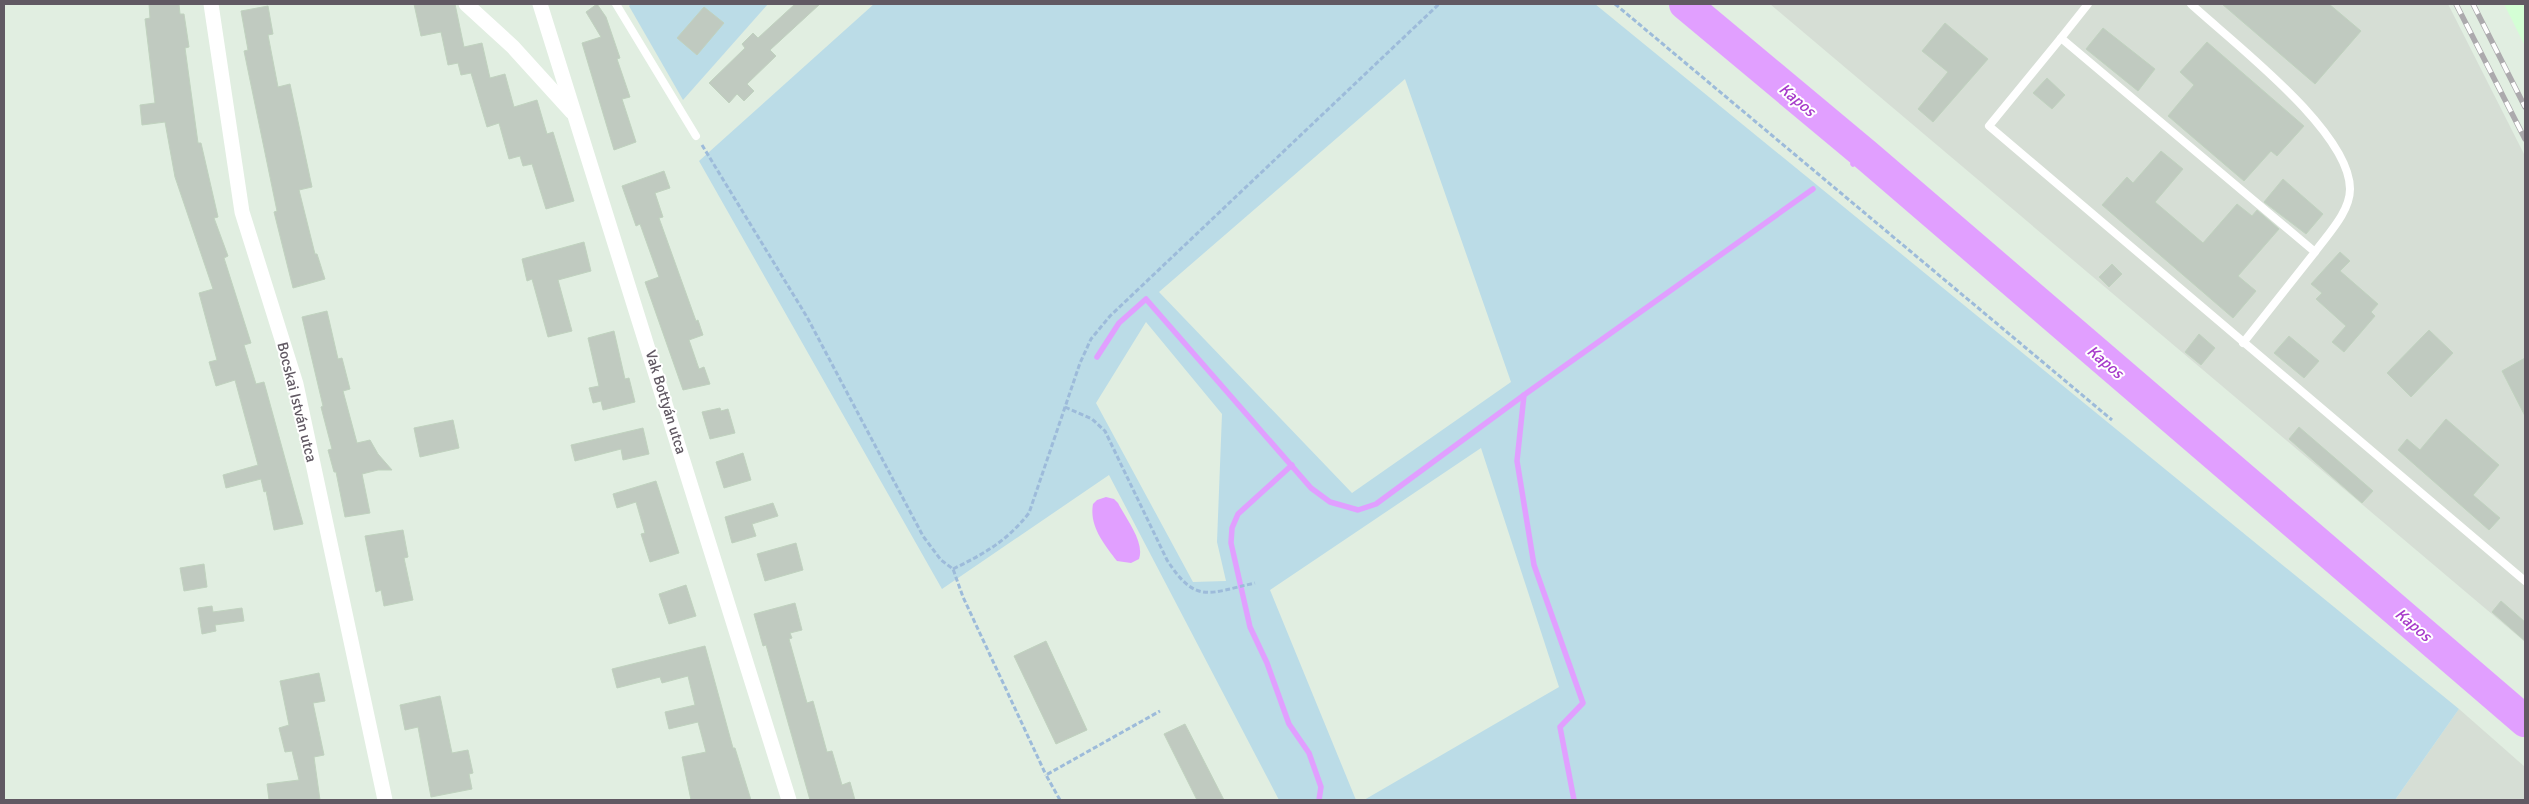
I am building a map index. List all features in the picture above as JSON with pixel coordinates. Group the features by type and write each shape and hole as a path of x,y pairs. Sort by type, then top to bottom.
{"street":[{"name":"Bocskai István utca","path":"211,4 242,212 296,384 385,800"},
{"path":"466,4 513,48 576,117"},
{"name":"Vak Bottyán utca","path":"540,4 789,800"}],"lane":[{"path":"616,4 696,136"},
{"path":"2088,4 1990,126 2525,581"},
{"path":"2191,4 2296,100 2326,132 2346,170 2350,189 2346,208 2315,252 2243,343"},
{"path":"2061,38 2315,252"}],"path":[{"path":"953,569 981,556 1014,532 1029,513 1080,363 1091,340 1110,316 1439,4"},
{"path":"1615,4 2112,420"},
{"path":"696,136 807,317 923,536 941,560 953,569 963,596 1046,775 1060,800"},
{"path":"1065,407 1092,419 1105,431 1167,560 1180,580 1193,590 1210,593 1255,583"},
{"path":"1046,775 1160,711"}],"shaded area":[{"path":"631,4 768,4 683,100 629,6"},
{"path":"874,4 1595,4 2459,709 2395,800 1364,800 1559,687 1481,448 1270,590 1356,800 1279,800 1109,475 942,589 699,161","holes":["1405,79 1511,382 1352,493 1159,292","1146,322 1222,414 1217,542 1226,581 1193,582 1096,403"]},
{"path":"1770,4 2448,4 2525,156 2525,642"},
{"path":"2504,4 2525,4 2525,46"},
{"path":"1106,497 1114,499 1118,503 1137,538 1140,552 1139,559 1131,563 1117,561 1095,527 1092,512 1093,504 1097,500"},
{"path":"2459,709 2525,767 2525,800 2395,800"}],"building":[{"path":"149,4 179,4 180,14 184,14 189,47 185,48 198,143 201,143 218,217 214,218 228,256 224,258 251,343 244,345 256,384 264,382 303,524 274,530 266,491 264,492 261,479 226,488 223,475 258,465 235,380 216,386 209,362 217,360 199,293 213,289 175,177 165,122 142,125 140,105 155,103 145,19 150,18"},
{"path":"414,4 455,4 464,47 482,43 490,78 505,74 514,107 537,100 547,134 553,132 574,201 546,209 532,164 523,166 520,156 509,159 499,123 487,127 471,73 461,75 458,63 448,65 441,32 421,36"},
{"path":"597,4 606,17 620,58 617,59 630,97 622,99 636,142 614,150 582,43 601,37 586,12"},
{"path":"795,4 820,4 770,50 776,56 747,84 754,91 744,101 737,94 729,103 709,83 745,48 742,44 753,33 758,38"},
{"path":"2222,4 2329,4 2361,31 2315,84"},
{"path":"268,6 273,34 268,35 278,87 290,84 312,187 299,190 315,254 317,254 325,279 293,288 274,212 277,211 244,51 248,50 241,11"},
{"path":"704,7 724,23 697,55 677,38"},
{"path":"1945,23 1988,59 1933,122 1918,109 1948,72 1922,51"},
{"path":"2103,28 2155,69 2138,91 2086,49"},
{"path":"2207,42 2304,126 2277,156 2271,151 2244,181 2168,116 2194,85 2180,72"},
{"path":"2047,78 2065,95 2052,109 2033,93"},
{"path":"2161,151 2183,169 2155,202 2203,243 2237,204 2252,216 2257,210 2279,229 2238,276 2256,291 2233,318 2102,205 2127,177 2133,183"},
{"path":"664,171 670,188 655,193 663,217 659,218 696,321 698,320 703,335 689,340 699,369 704,367 710,384 683,390 645,282 659,277 640,224 636,226 622,186"},
{"path":"2283,179 2323,214 2306,234 2264,202"},
{"path":"584,242 591,271 558,280 572,331 548,337 532,279 527,281 522,259"},
{"path":"2340,252 2350,261 2340,271 2378,304 2371,312 2375,316 2344,352 2332,342 2346,326 2316,299 2322,293 2311,284"},
{"path":"2112,264 2122,274 2109,287 2099,277"},
{"path":"327,311 338,359 342,358 350,389 343,391 357,443 370,440 378,454 392,470 378,470 362,474 370,513 345,517 336,472 334,472 328,450 332,449 302,317"},
{"path":"2429,330 2453,353 2411,397 2387,373"},
{"path":"614,331 625,379 629,378 635,402 603,410 601,401 593,403 589,388 599,386 588,338"},
{"path":"2199,334 2215,348 2201,365 2185,352"},
{"path":"2289,336 2319,361 2304,378 2274,353"},
{"path":"2525,358 2525,416 2502,371"},
{"path":"720,408 721,411 728,409 735,433 710,439 702,412"},
{"path":"2446,419 2499,465 2473,495 2500,518 2489,530 2398,450 2407,439 2420,450"},
{"path":"453,420 459,448 420,457 414,428"},
{"path":"2299,427 2373,491 2362,503 2289,439"},
{"path":"643,428 649,454 623,460 621,449 575,461 571,445"},
{"path":"743,453 751,480 724,488 716,462"},
{"path":"656,481 679,553 650,562 641,534 645,533 636,502 617,508 613,494"},
{"path":"773,503 778,516 752,524 756,536 732,543 725,517"},
{"path":"403,530 408,557 404,558 413,600 384,606 381,590 376,592 365,536"},
{"path":"796,543 803,570 765,581 757,554"},
{"path":"204,564 207,587 184,591 180,568"},
{"path":"686,585 696,616 669,624 659,594"},
{"path":"2501,601 2525,622 2525,641 2492,612"},
{"path":"795,603 802,630 790,633 792,638 789,639 807,703 813,701 827,752 832,751 842,785 850,782 855,800 810,800 766,645 763,646 754,614"},
{"path":"212,606 213,612 242,608 244,621 215,625 216,631 202,634 198,608"},
{"path":"1046,641 1087,730 1056,744 1014,656"},
{"path":"705,646 733,748 735,748 751,800 691,800 682,757 706,752 698,722 669,729 665,712 695,705 688,676 662,683 660,677 617,688 612,669"},
{"path":"319,673 325,701 313,703 324,755 314,757 320,800 269,800 267,784 299,780 292,751 285,752 279,728 289,725 280,681"},
{"path":"440,696 452,753 468,750 473,773 469,774 472,789 431,797 418,727 405,730 400,705"},
{"path":"1185,724 1224,800 1197,800 1164,734"}],"waterway":[{"name":"Kapos","path":"1685,4 1866,155 2525,721"},
{"path":"1853,164 1866,155"},
{"path":"1097,357 1119,323 1146,299 1311,488 1330,502 1358,510 1376,504 1524,395 1813,189"},
{"path":"1524,395 1517,461 1534,565 1583,703 1560,727 1574,800"},
{"path":"1292,465 1238,514 1232,528 1231,543 1250,627 1267,663 1289,724 1309,753 1321,787 1319,800"}],"railway":[{"path":"2456,4 2525,139"},
{"path":"2473,4 2525,107"}]}
